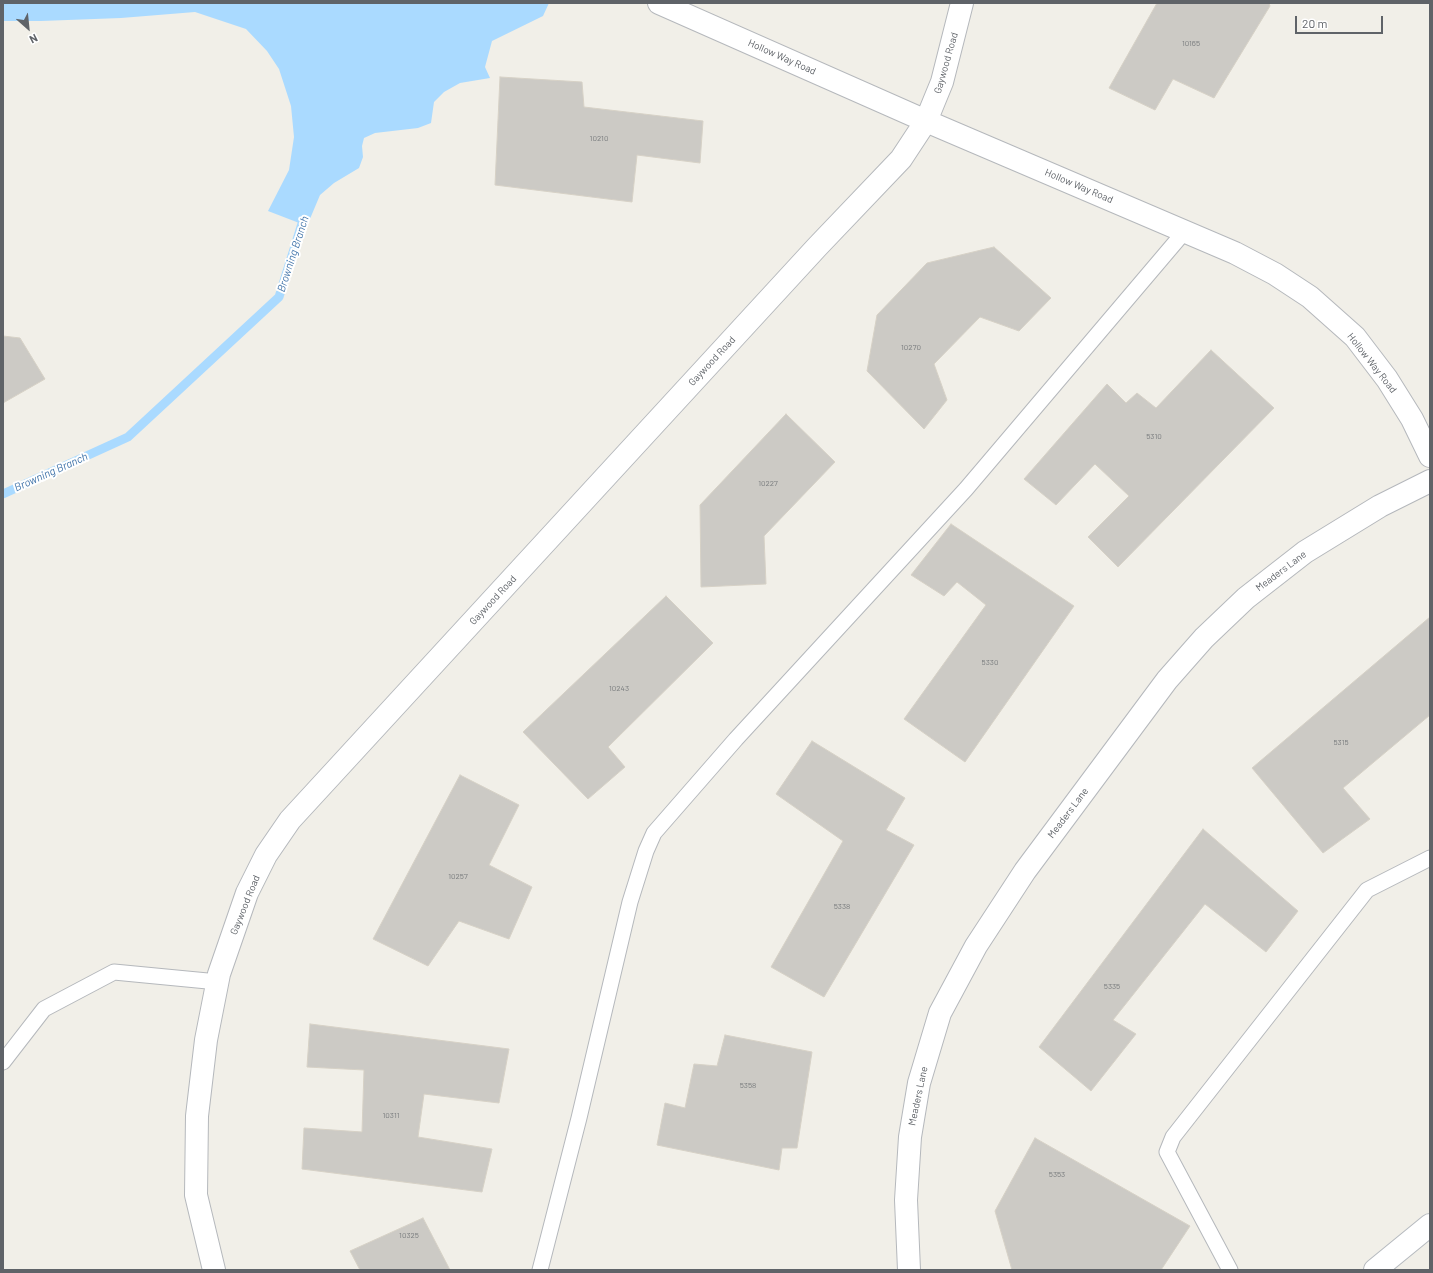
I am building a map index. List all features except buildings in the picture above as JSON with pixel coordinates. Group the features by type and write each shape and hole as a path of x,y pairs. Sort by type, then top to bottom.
{"street":[{"name":"Hollow Way Road","path":"659,3 926,121 1185,231 1235,253 1275,274 1310,297 1355,337 1387,378 1412,419 1430,456"},
{"name":"Gaywood Road","path":"214,1270 196,1195 197,1116 206,1040 218,982 247,893 266,855 290,820 817,247 901,159 926,121 942,82 962,3"},
{"name":"Meaders Lane","path":"909,1270 906,1200 910,1138 919,1083 940,1013 976,946 1021,877 1167,680 1204,638 1246,598 1305,552 1380,506 1430,481"},
{"path":"1375,1270 1430,1225"}],"lane":[{"path":"540,1270 581,1111 630,902 646,851 654,833 736,739 966,489 1185,231"},
{"path":"1230,1270 1167,1152 1173,1137 1367,890 1430,858"},
{"path":"3,1062 44,1009 114,972 218,982"}],"water":[{"path":"3,3 549,3 543,16 492,41 485,67 490,78 460,83 444,92 434,102 431,123 418,128 375,133 364,138 362,146 363,157 359,168 334,183 320,195 307,226 268,211 289,170 294,137 291,106 279,69 267,51 246,29 195,12 121,18 3,21"}],"waterway":[{"name":"Browning Branch","path":"3,494 128,437 279,297 305,214"}]}
